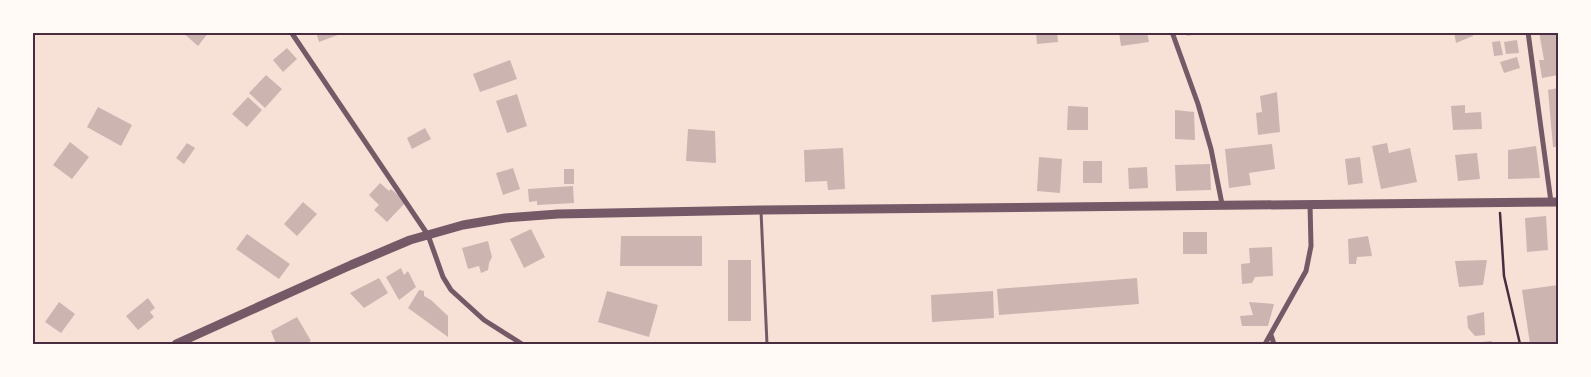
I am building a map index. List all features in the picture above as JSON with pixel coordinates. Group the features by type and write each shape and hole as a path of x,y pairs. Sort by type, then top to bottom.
{"street":[{"path":"292,32 428,235 443,277 451,290 484,320 522,344"},
{"path":"1172,32 1198,104 1211,149 1222,204"},
{"path":"176,344 410,240 463,225 505,218 558,214 761,210 1555,202 1528,32"},
{"path":"1265,344 1306,271 1311,246 1310,204"},
{"path":"1271,335 1274,344"}],"lane":[{"path":"761,210 766,344"}],"path":[{"path":"1500,202 1504,276 1520,344"}],"building":[{"path":"182,32 209,32 198,46"},
{"path":"316,32 342,32 343,33 319,42"},
{"path":"1036,32 1057,32 1058,42 1037,44"},
{"path":"1119,32 1147,32 1149,42 1121,46"},
{"path":"1187,32 1203,32 1203,33 1187,36"},
{"path":"1454,32 1472,32 1473,36 1456,43"},
{"path":"1539,32 1558,32 1558,75 1542,78 1539,60 1544,60"},
{"path":"1517,40 1519,53 1506,54 1504,42"},
{"path":"1500,41 1503,55 1494,56 1492,42"},
{"path":"287,48 297,59 283,72 273,60"},
{"path":"1517,57 1520,68 1504,73 1500,62"},
{"path":"510,60 517,79 480,92 473,74"},
{"path":"266,75 282,89 265,108 249,93"},
{"path":"1558,88 1558,147 1553,147 1548,90"},
{"path":"1277,92 1280,132 1258,135 1256,113 1262,112 1260,96"},
{"path":"517,94 527,126 507,133 496,101"},
{"path":"248,97 262,110 247,127 232,114"},
{"path":"1465,105 1465,113 1481,112 1482,129 1453,130 1451,106"},
{"path":"1068,106 1088,107 1088,130 1067,130"},
{"path":"98,107 132,125 121,146 87,127"},
{"path":"1175,110 1194,112 1195,140 1175,139"},
{"path":"425,128 431,139 412,149 407,138"},
{"path":"688,129 715,131 716,163 686,161"},
{"path":"70,142 89,157 72,179 53,165"},
{"path":"187,143 195,148 184,164 176,158"},
{"path":"1387,143 1389,153 1410,148 1417,182 1381,189 1372,146"},
{"path":"1272,144 1275,169 1249,173 1251,185 1229,188 1225,149"},
{"path":"1536,146 1540,178 1508,179 1508,150"},
{"path":"843,148 845,189 828,190 827,181 805,182 804,150"},
{"path":"1477,153 1480,179 1458,181 1455,155"},
{"path":"1039,157 1062,159 1060,193 1037,191"},
{"path":"1360,157 1363,183 1348,185 1345,159"},
{"path":"1083,161 1102,161 1102,183 1083,183"},
{"path":"1210,164 1211,190 1176,191 1175,165"},
{"path":"1147,167 1148,188 1129,189 1128,168"},
{"path":"513,168 520,189 503,195 496,173"},
{"path":"564,169 574,169 574,184 564,184"},
{"path":"380,183 389,191 391,189 406,202 387,222 374,210 379,205 369,195"},
{"path":"573,186 574,203 537,205 537,201 529,202 528,189"},
{"path":"303,202 317,214 297,236 284,224"},
{"path":"1546,216 1548,250 1527,252 1525,218"},
{"path":"531,229 545,257 524,268 510,239"},
{"path":"1183,232 1207,232 1207,254 1183,254"},
{"path":"247,234 290,264 279,279 236,249"},
{"path":"621,236 702,236 702,266 620,266"},
{"path":"1368,236 1372,256 1357,257 1356,264 1349,264 1348,239"},
{"path":"488,241 492,257 488,270 481,273 479,266 468,269 462,248"},
{"path":"1272,247 1273,276 1255,277 1252,283 1242,284 1241,264 1250,263 1249,248"},
{"path":"728,260 751,260 751,321 728,321"},
{"path":"1487,260 1483,285 1459,287 1455,261"},
{"path":"401,268 404,275 408,271 416,287 399,300 386,277"},
{"path":"379,278 388,293 364,308 350,293"},
{"path":"1137,278 1139,304 999,315 997,289"},
{"path":"1558,285 1558,344 1530,344 1522,290"},
{"path":"419,290 424,291 424,296 448,316 448,337 408,308"},
{"path":"607,291 658,305 649,337 598,322"},
{"path":"993,291 994,318 932,322 931,295"},
{"path":"148,298 155,308 150,312 154,317 138,330 126,316"},
{"path":"59,302 75,314 61,333 45,322"},
{"path":"1249,302 1274,304 1268,326 1242,326 1240,316 1253,315"},
{"path":"1484,312 1485,335 1475,336 1468,328 1467,316"},
{"path":"297,317 311,341 304,344 276,344 271,331"},
{"path":"1492,341 1492,344 1470,344 1470,343"}]}
